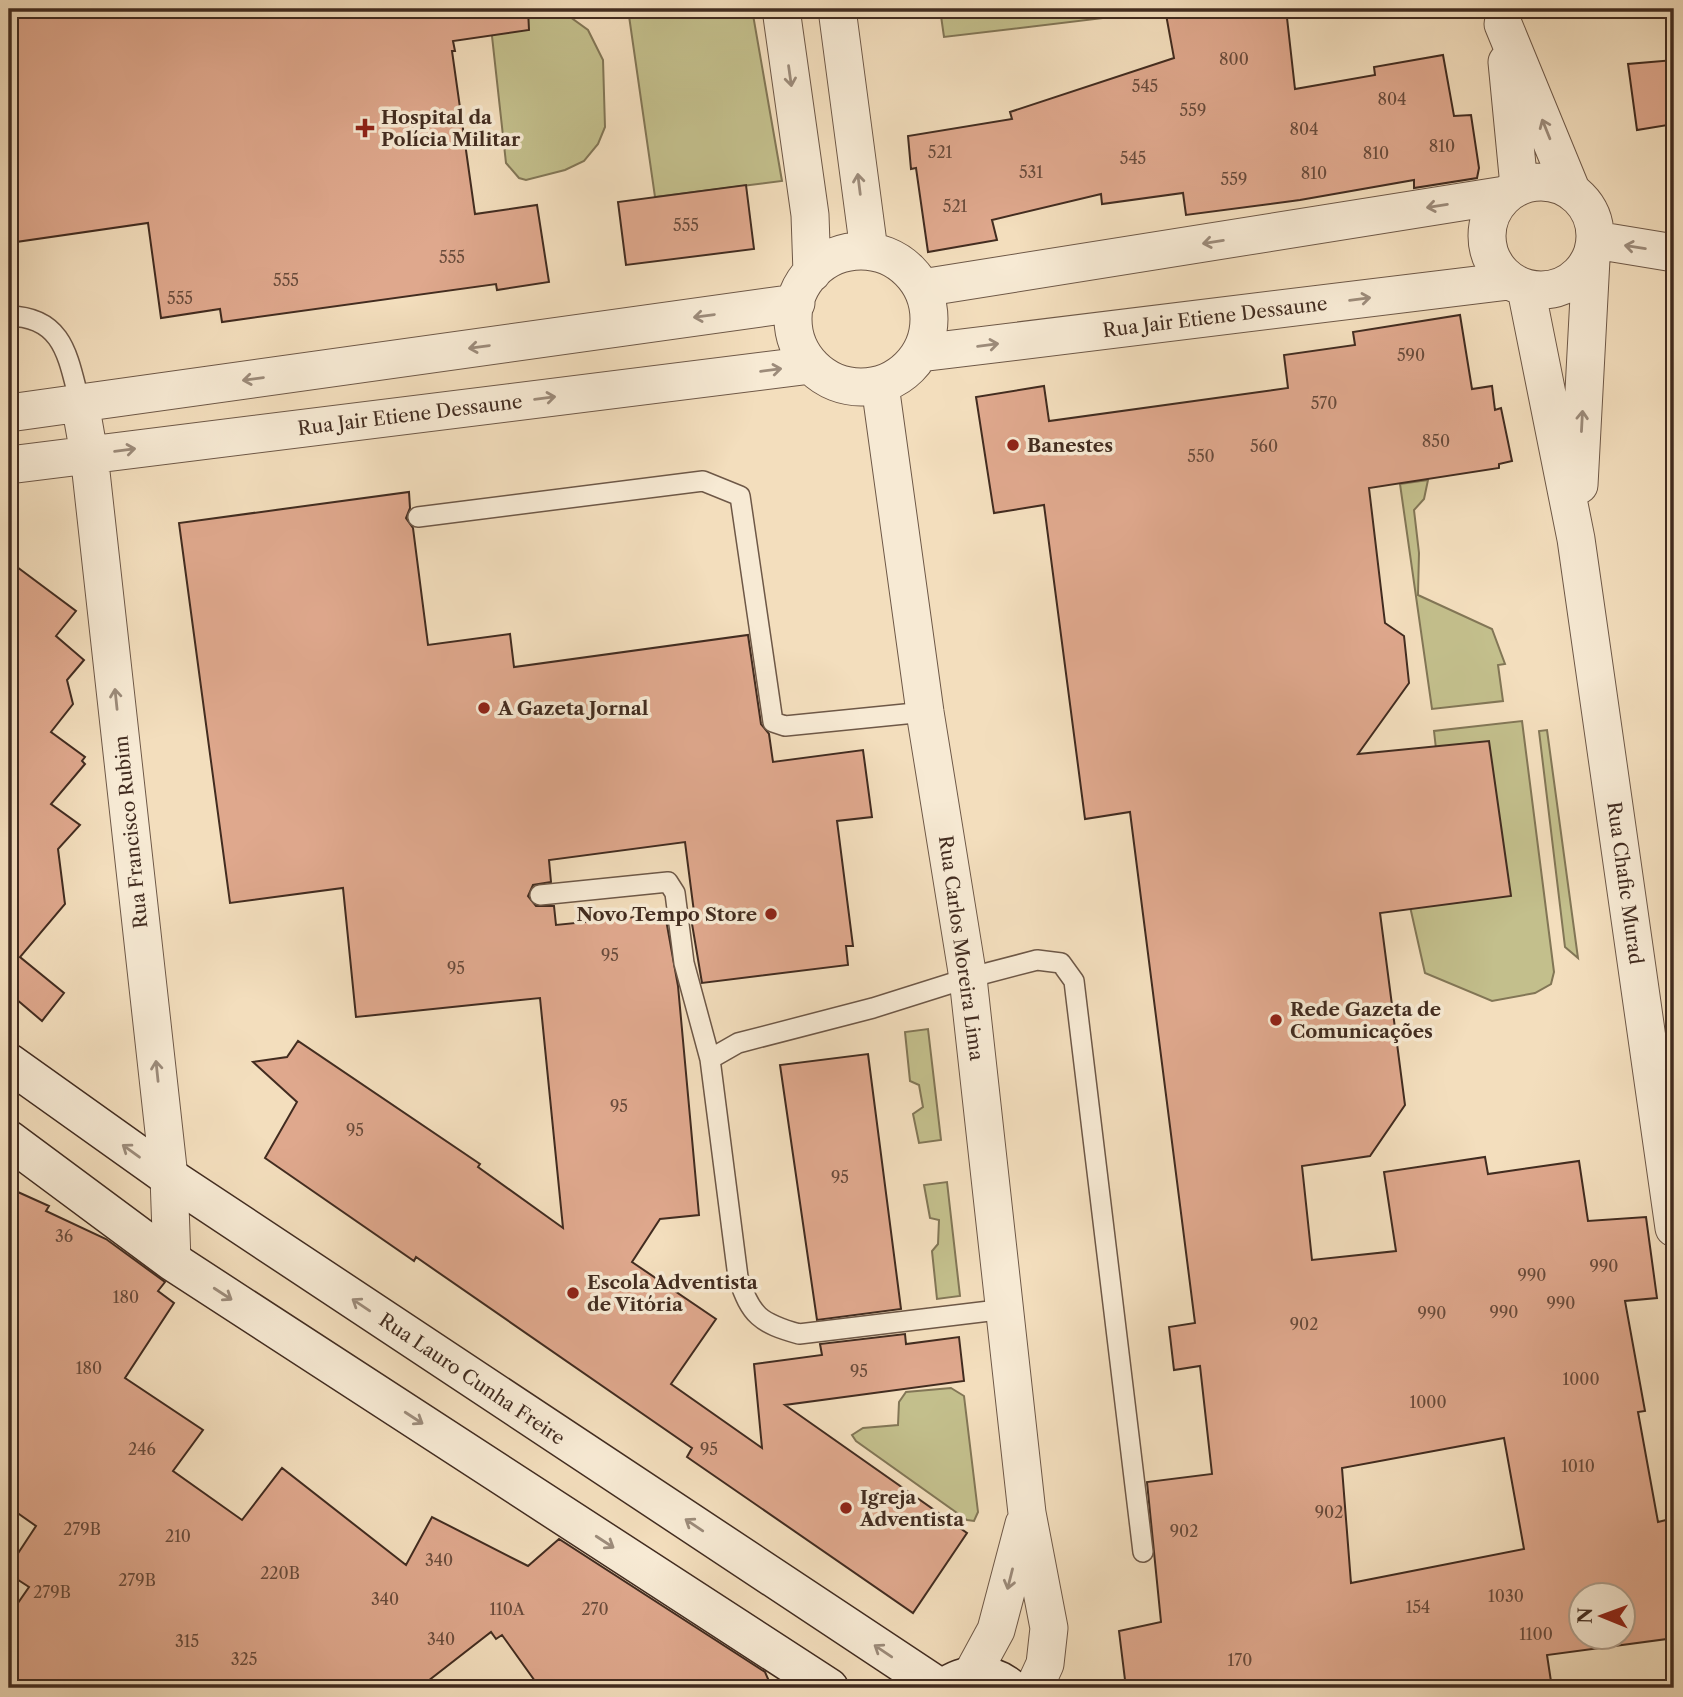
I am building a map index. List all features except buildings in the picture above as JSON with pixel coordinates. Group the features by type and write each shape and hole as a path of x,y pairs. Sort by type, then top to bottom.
{"street":[{"path":"9,413 804,288 832,258 844,253 869,251 882,254 906,268 922,288 927,301 929,328 920,353 903,373 880,385 866,387 836,382 811,365 804,355 795,330 804,288 810,215 780,9"},
{"path":"837,9 869,251"},
{"path":"1503,17 1512,191"},
{"path":"1503,17 1572,192"},
{"path":"922,288 1512,191 1537,182 1556,183 1572,192 1586,205 1594,222 1593,250 1580,275 1564,286 1546,291 1518,285 1498,270 1489,255 1487,239 1494,207 1512,191"},
{"path":"1593,250 1674,253"},
{"name":"Rua Chafic Murad","path":"1576,538 1593,250"},
{"name":"Rua Jair Etiene Dessaune","path":"920,353 1518,285"},
{"name":"Rua Chafic Murad","path":"1518,285 1576,538 1674,1228"},
{"name":"Rua Jair Etiene Dessaune","path":"9,465 811,365"},
{"name":"Rua Carlos Moreira Lima","path":"880,385 925,712 968,978 1027,1513 1049,1628 1045,1664 1034,1688"},
{"name":"Rua Francisco Rubim","path":"80,403 89,454 169,1177 172,1261"},
{"name":"Rua Lauro Cunha Freire","path":"9,1063 169,1177 952,1684 990,1677 1010,1688"},
{"path":"9,1140 172,1261 829,1688"},
{"name":"Rua Carlos Moreira Lima","path":"952,1684 996,1630 1027,1513"}],"lane":[{"path":"9,316 22,316 50,327 65,347 80,403"},
{"path":"418,517 703,481 712,483 740,496 773,722 785,726 925,712"},
{"path":"540,895 668,882 675,892 684,962 710,1059 738,1277 747,1306 769,1326 799,1334 1006,1309"},
{"path":"710,1059 738,1043 873,1008 968,978 1037,960 1061,963 1074,981 1143,1552"}],"shaded area":[{"path":"489,9 559,9 588,30 603,60 605,127 598,144 584,161 565,170 526,180 519,178 506,163"},
{"path":"628,9 752,9 782,181 655,197"},
{"path":"940,9 1136,9 1137,14 944,37"},
{"path":"1428,480 1424,499 1414,510 1419,553 1418,595 1492,629 1505,664 1498,665 1503,701 1432,709 1400,484"},
{"path":"1522,721 1554,972 1551,984 1535,993 1492,1001 1425,973 1402,871 1438,767 1434,731"},
{"path":"1547,730 1578,958 1565,947 1539,731"},
{"path":"928,1029 941,1140 919,1143 913,1114 923,1107 919,1085 910,1081 905,1032"},
{"path":"947,1182 960,1296 937,1299 932,1251 938,1244 939,1220 930,1218 924,1185"},
{"path":"951,1388 964,1396 978,1512 974,1521 967,1520 856,1441 852,1435 863,1428 898,1425 899,1402 906,1392"}],"place":[{"name":"Hospital da Polícia Militar","path":"365,128"},
{"name":"Banestes","path":"1013,445"},
{"name":"A Gazeta Jornal","path":"484,708"},
{"name":"Novo Tempo Store","path":"771,914"},
{"name":"Rede Gazeta de Comunicações","path":"1276,1020"},
{"name":"Escola Adventista de Vitória","path":"573,1293"},
{"name":"Igreja Adventista","path":"846,1508"}]}
